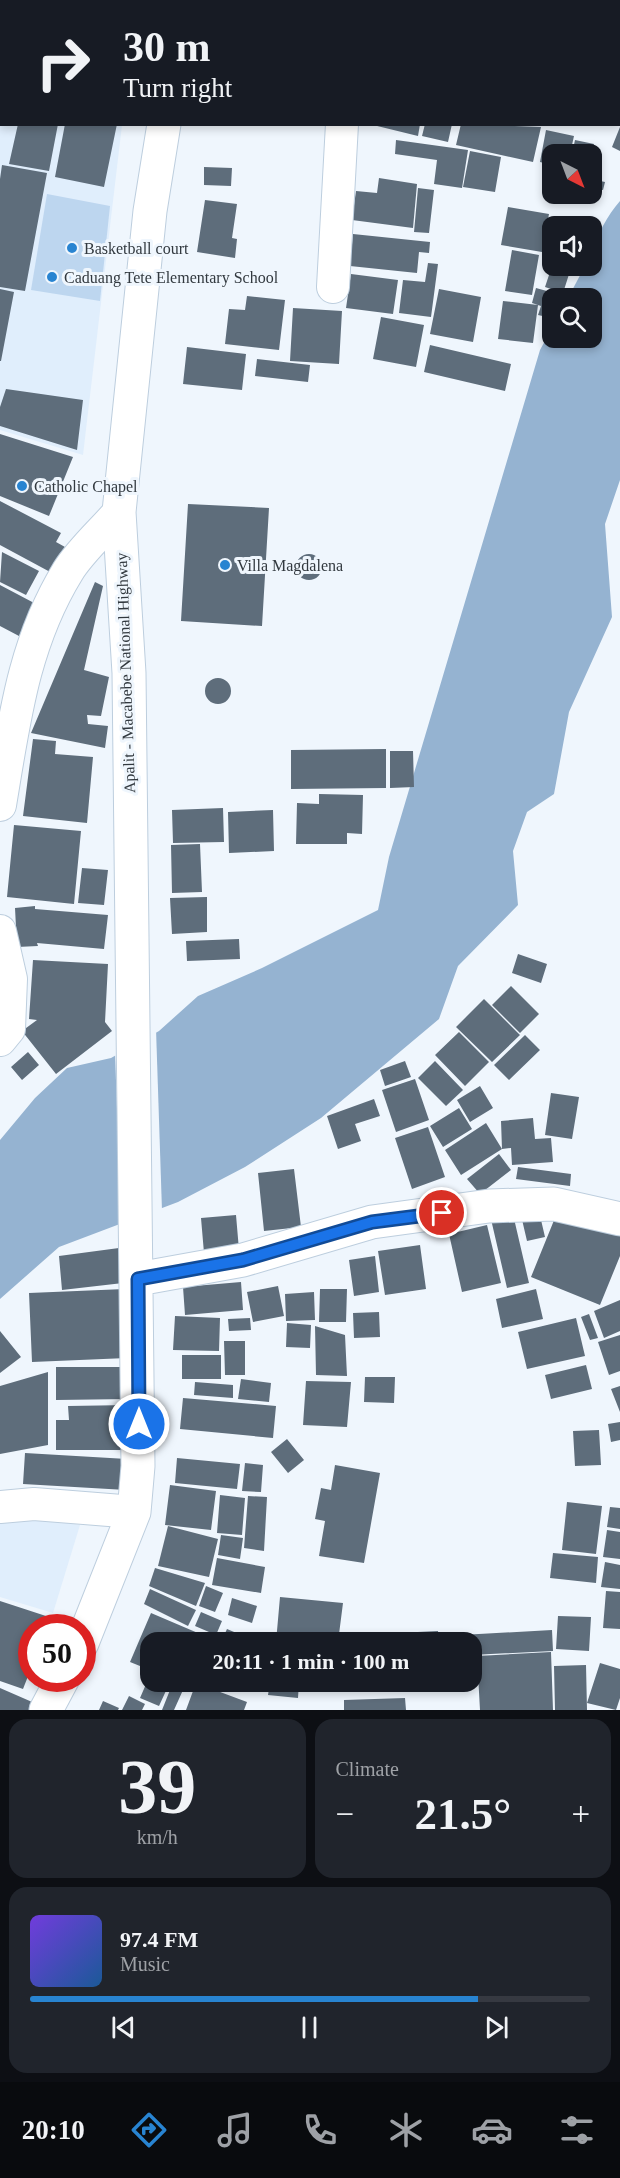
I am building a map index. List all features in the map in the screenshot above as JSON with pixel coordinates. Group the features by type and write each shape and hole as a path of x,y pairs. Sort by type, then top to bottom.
{"main road":[{"name":"Apalit - Macabebe National Highway","path":"94,1614 134,1512 138,1466 138,1279 129,673 119,512 150,211 164,126"},
{"path":"138,1279 243,1260 372,1222 489,1206 554,1204 620,1219"},
{"path":"46,1710 56,1692"}],"street":[{"path":"333,287 342,126"},
{"path":"0,805 26,662 42,619 69,570 119,512"},
{"path":"0,931 11,979 9,1029 0,1040"},
{"path":"0,1507 34,1504 134,1512"}],"shaded area":[{"name":"Caduang Tete Elementary School","path":"0,126 122,126 83,455 0,430"},
{"name":"Basketball court","path":"47,194 110,206 100,301 31,290"},
{"path":"620,201 620,480 605,524 612,617 569,712 554,794 527,812 513,851 518,905 458,966 439,1019 321,1118 245,1167 178,1202 59,1247 0,1299 0,1140 35,1098 67,1068 111,1058 159,1031 198,996 262,968 378,910 389,857 540,350 542,346 602,348 602,288 573,288 580,276 602,276 602,228"},
{"path":"13,1512 80,1525 53,1613 0,1597 0,1515"}],"pier":[{"path":"156,1029 162,1211 121,1225 115,1052"}],"building":[{"path":"18,126 58,126 49,171 9,164"},
{"path":"65,126 117,126 104,187 55,177"},
{"path":"377,126 420,126 418,136"},
{"path":"424,126 452,126 448,142 422,136"},
{"path":"461,126 541,127 533,162 456,145"},
{"path":"620,127 620,151 612,147"},
{"path":"546,130 574,136 572,144 543,144"},
{"path":"396,140 468,150 462,188 434,184 437,160 395,154"},
{"path":"575,140 594,144 574,144"},
{"path":"470,151 501,157 495,192 463,187"},
{"path":"2,165 47,173 25,291 0,287"},
{"path":"204,167 232,168 231,186 204,185"},
{"path":"379,178 417,184 413,228 352,220 356,191 377,193"},
{"path":"418,188 434,190 429,233 414,232"},
{"path":"205,200 237,204 232,238 237,239 235,258 197,252"},
{"path":"508,207 549,214 549,216 542,216 542,252 501,245"},
{"path":"353,234 430,242 429,253 419,252 417,273 350,266"},
{"path":"512,250 539,255 532,295 505,291"},
{"path":"428,263 438,264 431,317 399,313 403,280 425,282"},
{"path":"351,274 398,280 393,314 346,308"},
{"path":"549,276 568,276 565,288 545,287"},
{"path":"536,288 542,290 542,316 538,315 541,306 532,303"},
{"path":"0,289 14,292 1,361 0,361"},
{"path":"439,289 481,297 473,342 430,334"},
{"path":"247,296 285,300 279,350 225,344 229,309 245,310"},
{"path":"503,301 538,305 533,343 498,339"},
{"path":"293,308 342,311 339,364 290,361"},
{"path":"381,317 424,325 416,367 373,359"},
{"path":"430,345 511,364 505,391 424,372"},
{"path":"187,347 246,354 242,390 183,384"},
{"path":"257,359 310,365 308,382 255,376"},
{"path":"6,389 83,400 77,450 0,426 0,407"},
{"path":"0,434 73,457 49,516 0,496"},
{"path":"0,501 61,533 56,542 65,547 52,573 0,545"},
{"name":"Villa Magdalena","path":"188,504 269,508 262,626 181,621"},
{"path":"2,552 39,571 26,595 0,582"},
{"path":"309,554 318,558 322,567 318,576 309,580 300,576 296,567 300,558"},
{"path":"95,582 103,586 84,670 109,677 101,716 87,715 88,724 108,726 105,748 31,733"},
{"path":"0,585 36,604 19,636 0,626"},
{"path":"218,678 227,682 231,691 227,700 218,704 209,700 205,691 209,682"},
{"path":"33,739 56,741 55,754 93,757 87,823 23,816"},
{"path":"386,749 386,788 291,789 291,750"},
{"path":"390,751 413,751 414,787 390,788"},
{"path":"319,794 363,795 362,834 347,833 347,844 296,844 297,803 319,804"},
{"path":"223,808 224,842 173,843 172,810"},
{"path":"273,810 274,851 229,853 228,812"},
{"path":"14,825 81,831 74,904 7,897"},
{"path":"200,844 202,892 172,893 171,845"},
{"path":"82,868 108,870 104,905 78,903"},
{"path":"207,897 207,932 172,934 170,898"},
{"path":"35,906 35,909 108,915 104,949 37,943 38,946 17,947 15,908"},
{"path":"239,939 240,959 187,961 186,941"},
{"path":"518,954 547,964 541,983 512,973"},
{"path":"33,960 108,964 105,1022 112,1031 56,1074 22,1031 37,1020 29,1019"},
{"path":"511,986 539,1014 520,1033 492,1005"},
{"path":"484,999 520,1035 492,1062 456,1027"},
{"path":"459,1032 489,1062 465,1086 435,1055"},
{"path":"525,1035 540,1050 509,1080 494,1065"},
{"path":"28,1052 39,1065 22,1080 11,1067"},
{"path":"405,1061 411,1077 385,1086 380,1070"},
{"path":"435,1061 463,1090 446,1106 418,1078"},
{"path":"415,1079 429,1120 396,1132 382,1090"},
{"path":"480,1086 493,1108 470,1122 457,1100"},
{"path":"551,1093 579,1097 572,1139 545,1135"},
{"path":"374,1099 380,1116 355,1124 361,1141 338,1149 327,1116"},
{"path":"459,1108 472,1129 443,1147 430,1126"},
{"path":"533,1118 535,1139 551,1138 553,1162 512,1165 511,1148 502,1149 501,1121"},
{"path":"486,1123 502,1149 461,1175 445,1150"},
{"path":"428,1127 445,1177 412,1189 395,1138"},
{"path":"499,1154 511,1170 480,1194 467,1179"},
{"path":"518,1167 571,1174 570,1186 516,1179"},
{"path":"294,1169 301,1227 264,1231 258,1173"},
{"path":"538,1207 545,1237 527,1241 520,1211"},
{"path":"559,1208 620,1232 620,1256 600,1305 531,1277"},
{"path":"512,1210 529,1283 507,1288 490,1215"},
{"path":"236,1215 239,1250 204,1253 201,1218"},
{"path":"487,1225 501,1283 462,1292 449,1234"},
{"path":"420,1245 426,1289 385,1295 378,1251"},
{"path":"119,1248 123,1283 62,1290 59,1256"},
{"path":"375,1256 379,1292 354,1296 349,1260"},
{"path":"241,1282 243,1310 185,1315 183,1287"},
{"path":"278,1286 284,1316 253,1322 247,1292"},
{"path":"125,1289 127,1358 32,1362 29,1293"},
{"path":"320,1289 347,1289 346,1322 319,1322"},
{"path":"536,1289 543,1319 502,1328 496,1299"},
{"path":"314,1292 315,1320 286,1321 285,1294"},
{"path":"620,1300 620,1331 604,1338 594,1311"},
{"path":"379,1312 380,1337 354,1338 353,1313"},
{"path":"589,1314 598,1338 590,1340 581,1317"},
{"path":"175,1316 220,1318 219,1351 173,1350"},
{"path":"250,1318 251,1330 229,1331 228,1319"},
{"path":"576,1318 585,1356 527,1369 518,1332"},
{"path":"287,1323 311,1325 310,1348 286,1347"},
{"path":"315,1326 345,1335 347,1376 316,1375"},
{"path":"0,1331 21,1357 0,1373"},
{"path":"620,1335 620,1371 609,1375 598,1342"},
{"path":"224,1341 245,1341 245,1375 225,1375"},
{"path":"182,1355 221,1355 221,1379 182,1379"},
{"path":"586,1365 592,1389 551,1399 545,1375"},
{"path":"56,1367 129,1367 129,1399 56,1400"},
{"path":"48,1372 48,1445 0,1454 0,1386"},
{"path":"365,1377 395,1377 394,1403 364,1402"},
{"path":"241,1379 271,1383 269,1402 238,1399"},
{"path":"306,1381 351,1382 347,1427 303,1425"},
{"path":"195,1382 233,1385 233,1398 194,1395"},
{"path":"620,1386 620,1412 611,1389"},
{"path":"183,1398 276,1406 273,1438 180,1429"},
{"path":"130,1405 130,1450 56,1450 56,1420 69,1420 68,1406"},
{"path":"620,1422 620,1440 611,1442 608,1424"},
{"path":"599,1430 601,1465 575,1466 573,1431"},
{"path":"287,1439 304,1460 288,1473 271,1452"},
{"path":"25,1453 127,1459 126,1490 23,1484"},
{"path":"177,1458 240,1464 237,1489 175,1483"},
{"path":"245,1463 263,1465 261,1492 242,1491"},
{"path":"335,1465 380,1473 364,1563 319,1556 325,1521 315,1519 321,1488 331,1490"},
{"path":"170,1485 216,1491 211,1530 165,1525"},
{"path":"220,1495 245,1498 242,1535 217,1533"},
{"path":"248,1496 267,1497 264,1551 244,1548"},
{"path":"567,1502 602,1506 596,1554 562,1550"},
{"path":"610,1507 620,1508 620,1529 607,1527"},
{"path":"168,1526 218,1539 209,1577 158,1566"},
{"path":"607,1530 620,1532 620,1559 603,1557"},
{"path":"221,1535 243,1538 240,1559 218,1555"},
{"path":"553,1553 598,1557 596,1583 550,1578"},
{"path":"217,1558 265,1567 261,1593 212,1585"},
{"path":"605,1562 620,1565 620,1589 601,1587"},
{"path":"155,1568 205,1583 196,1606 149,1586"},
{"path":"206,1586 223,1593 215,1612 199,1606"},
{"path":"150,1589 196,1610 188,1626 144,1604"},
{"path":"606,1591 620,1592 620,1629 603,1628"},
{"path":"280,1597 343,1603 339,1632 277,1632"},
{"path":"232,1598 257,1606 252,1623 228,1615"},
{"path":"0,1601 40,1614 18,1614 18,1687 0,1681"},
{"path":"201,1612 222,1621 217,1632 209,1632 195,1626"},
{"path":"151,1613 196,1632 143,1632"},
{"path":"558,1616 591,1617 589,1651 556,1649"},
{"path":"552,1630 553,1651 482,1654 482,1634"},
{"path":"140,1639 140,1666 130,1662"},
{"path":"551,1652 553,1710 480,1710 482,1656"},
{"path":"600,1663 620,1669 620,1698 616,1710 587,1703"},
{"path":"586,1665 587,1710 555,1710 554,1666"},
{"path":"0,1688 39,1705 36,1710 0,1710"},
{"path":"143,1692 165,1692 159,1706 140,1698"},
{"path":"169,1692 182,1692 174,1710 162,1710"},
{"path":"193,1692 220,1692 247,1702 244,1710 186,1710"},
{"path":"268,1692 298,1692 298,1698 268,1695"},
{"path":"129,1696 145,1704 142,1710 122,1710"},
{"path":"405,1698 406,1710 344,1710 344,1700"},
{"path":"103,1701 119,1708 118,1710 99,1710"}],"place":[{"name":"Basketball court","path":"72,248"},
{"name":"Caduang Tete Elementary School","path":"52,277"},
{"name":"Catholic Chapel","path":"22,486"},
{"name":"Villa Magdalena","path":"225,565"}],"route":[{"path":"139,1424 138,1279 243,1260 372,1222 442,1213"}]}
